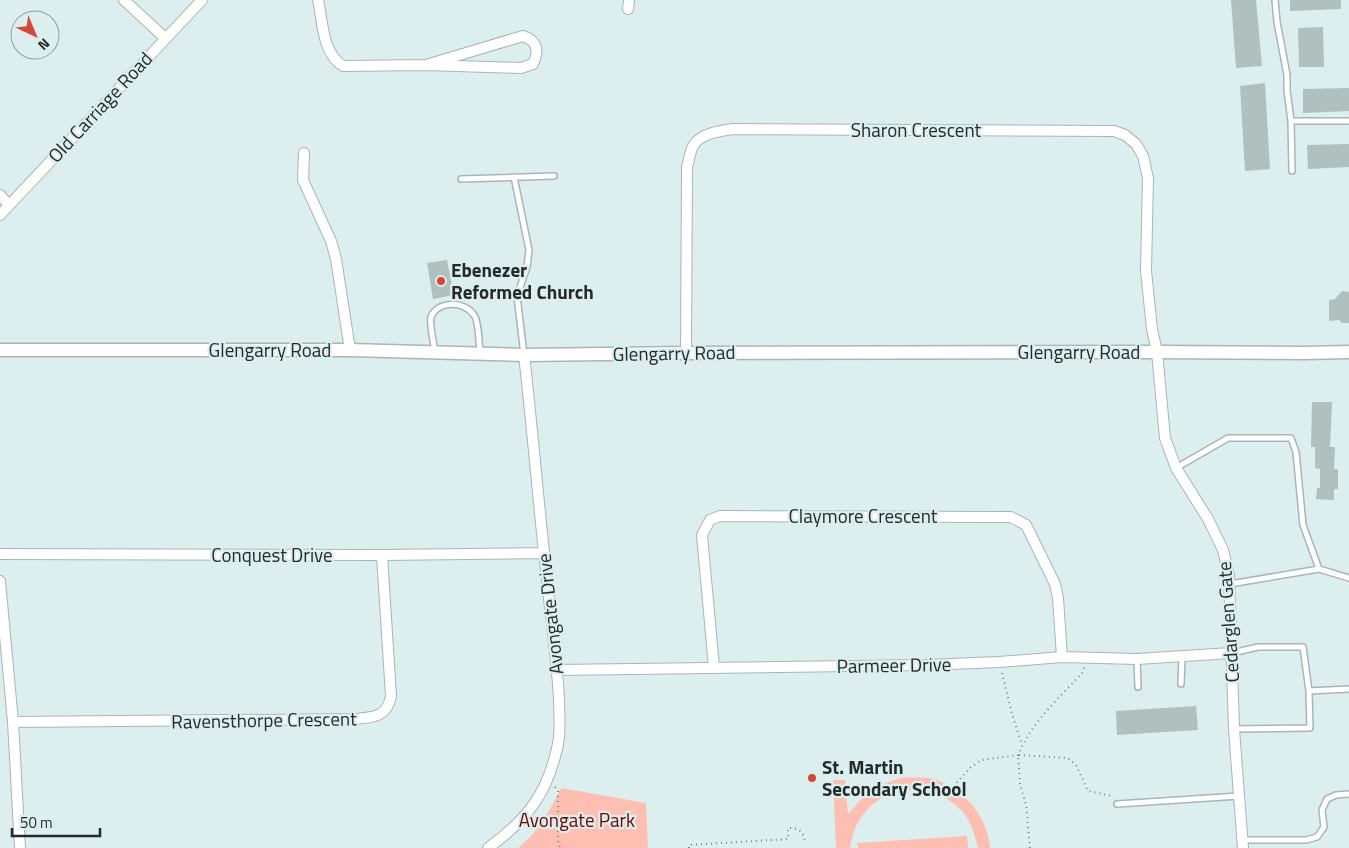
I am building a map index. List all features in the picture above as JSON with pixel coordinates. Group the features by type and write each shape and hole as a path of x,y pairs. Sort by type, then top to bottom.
{"street":[{"path":"124,0 165,38"},
{"name":"Old Carriage Road","path":"0,215 202,0"},
{"path":"318,0 328,50 334,61 343,66 426,65 521,68 533,64 537,55 536,45 530,38 523,36 426,65"},
{"name":"Sharon Crescent","path":"686,353 687,167 694,144 718,131 733,129 1114,131 1125,135 1136,144 1143,156 1148,178 1146,271 1152,329 1157,352"},
{"path":"304,153 303,180 331,241 336,259 350,350"},
{"path":"0,195 10,205"},
{"name":"Glengarry Road","path":"0,350 350,350 524,355 1349,352"},
{"name":"Cedarglen Gate","path":"1157,352 1165,438 1176,468 1208,519 1223,550 1229,575 1234,728 1243,844"},
{"name":"Avongate Drive","path":"488,848 508,834 532,808 548,779 558,744 560,727 557,670 524,355"},
{"name":"Claymore Crescent","path":"714,667 702,535 710,520 720,516 1011,517 1026,525 1055,584 1058,598 1062,657"},
{"name":"Conquest Drive","path":"0,554 382,555 544,553"},
{"name":"Ravensthorpe Crescent","path":"13,722 356,719 373,717 384,712 390,704 391,696 382,555"},
{"path":"0,581 13,722 20,848"},
{"name":"Parmeer Drive","path":"557,670 925,665 1062,657 1137,659 1231,653"}],"lane":[{"path":"1276,0 1287,74 1291,121 1292,171"},
{"path":"1291,121 1349,121"},
{"path":"461,179 554,176"},
{"path":"514,177 529,250 527,268 517,296 524,355"},
{"path":"435,353 431,319 436,310 450,304 467,308 476,316 480,354"},
{"path":"1176,468 1228,438 1291,438 1296,452 1303,525 1319,568"},
{"path":"1229,584 1262,580 1319,568 1349,578"},
{"path":"1231,653 1258,647 1303,647 1309,691 1310,728 1234,728"},
{"path":"1181,684 1182,657"},
{"path":"1137,659 1138,686"},
{"path":"1309,691 1349,689"},
{"path":"1243,844 1306,840 1317,836 1324,827 1322,810 1327,799 1336,795 1349,794"},
{"path":"1117,804 1240,796"}],"path":[{"path":"1030,848 1026,805 1020,784 1018,755 1022,745 1045,714 1083,672 1086,658"},
{"path":"999,662 1022,745"},
{"path":"950,790 970,768 981,760 1018,755 1068,758 1076,765 1088,791 1112,796"},
{"path":"548,779 558,791 558,840 560,848"},
{"path":"689,848 689,845 788,839 788,828 800,830 804,836 805,843"}],"green space":[{"path":"905,777 929,778 952,787 962,795 971,803 984,824 990,848 978,848 967,818 951,801 927,791 914,790 901,791 877,801 863,814 854,832 850,848 836,848 833,780 845,780 848,814 872,790"},
{"name":"Avongate Park","path":"561,788 646,803 648,848 518,848 532,835 548,813"},
{"path":"967,836 968,848 858,848 857,843"}],"building":[{"path":"1231,0 1256,0 1262,66 1236,68"},
{"path":"1290,0 1341,0 1341,9 1290,11"},
{"path":"1323,27 1324,67 1299,67 1298,28"},
{"path":"1265,83 1270,169 1245,171 1240,86"},
{"path":"1349,88 1349,111 1303,113 1303,89"},
{"path":"1349,144 1349,167 1308,169 1307,145"},
{"name":"Ebenezer Reformed Church","path":"447,260 454,295 433,299 427,263"},
{"path":"1342,291 1349,292 1349,323 1342,323 1339,320 1329,321 1329,300 1335,299"},
{"path":"1312,402 1332,402 1330,447 1335,447 1334,469 1338,469 1338,489 1334,489 1334,500 1316,499 1317,488 1320,488 1320,469 1315,468 1315,447 1311,447"},
{"path":"1196,706 1198,730 1117,735 1116,711"}],"place":[{"name":"Ebenezer Reformed Church","path":"441,281"},
{"name":"St. Martin Secondary School","path":"812,778"}]}
